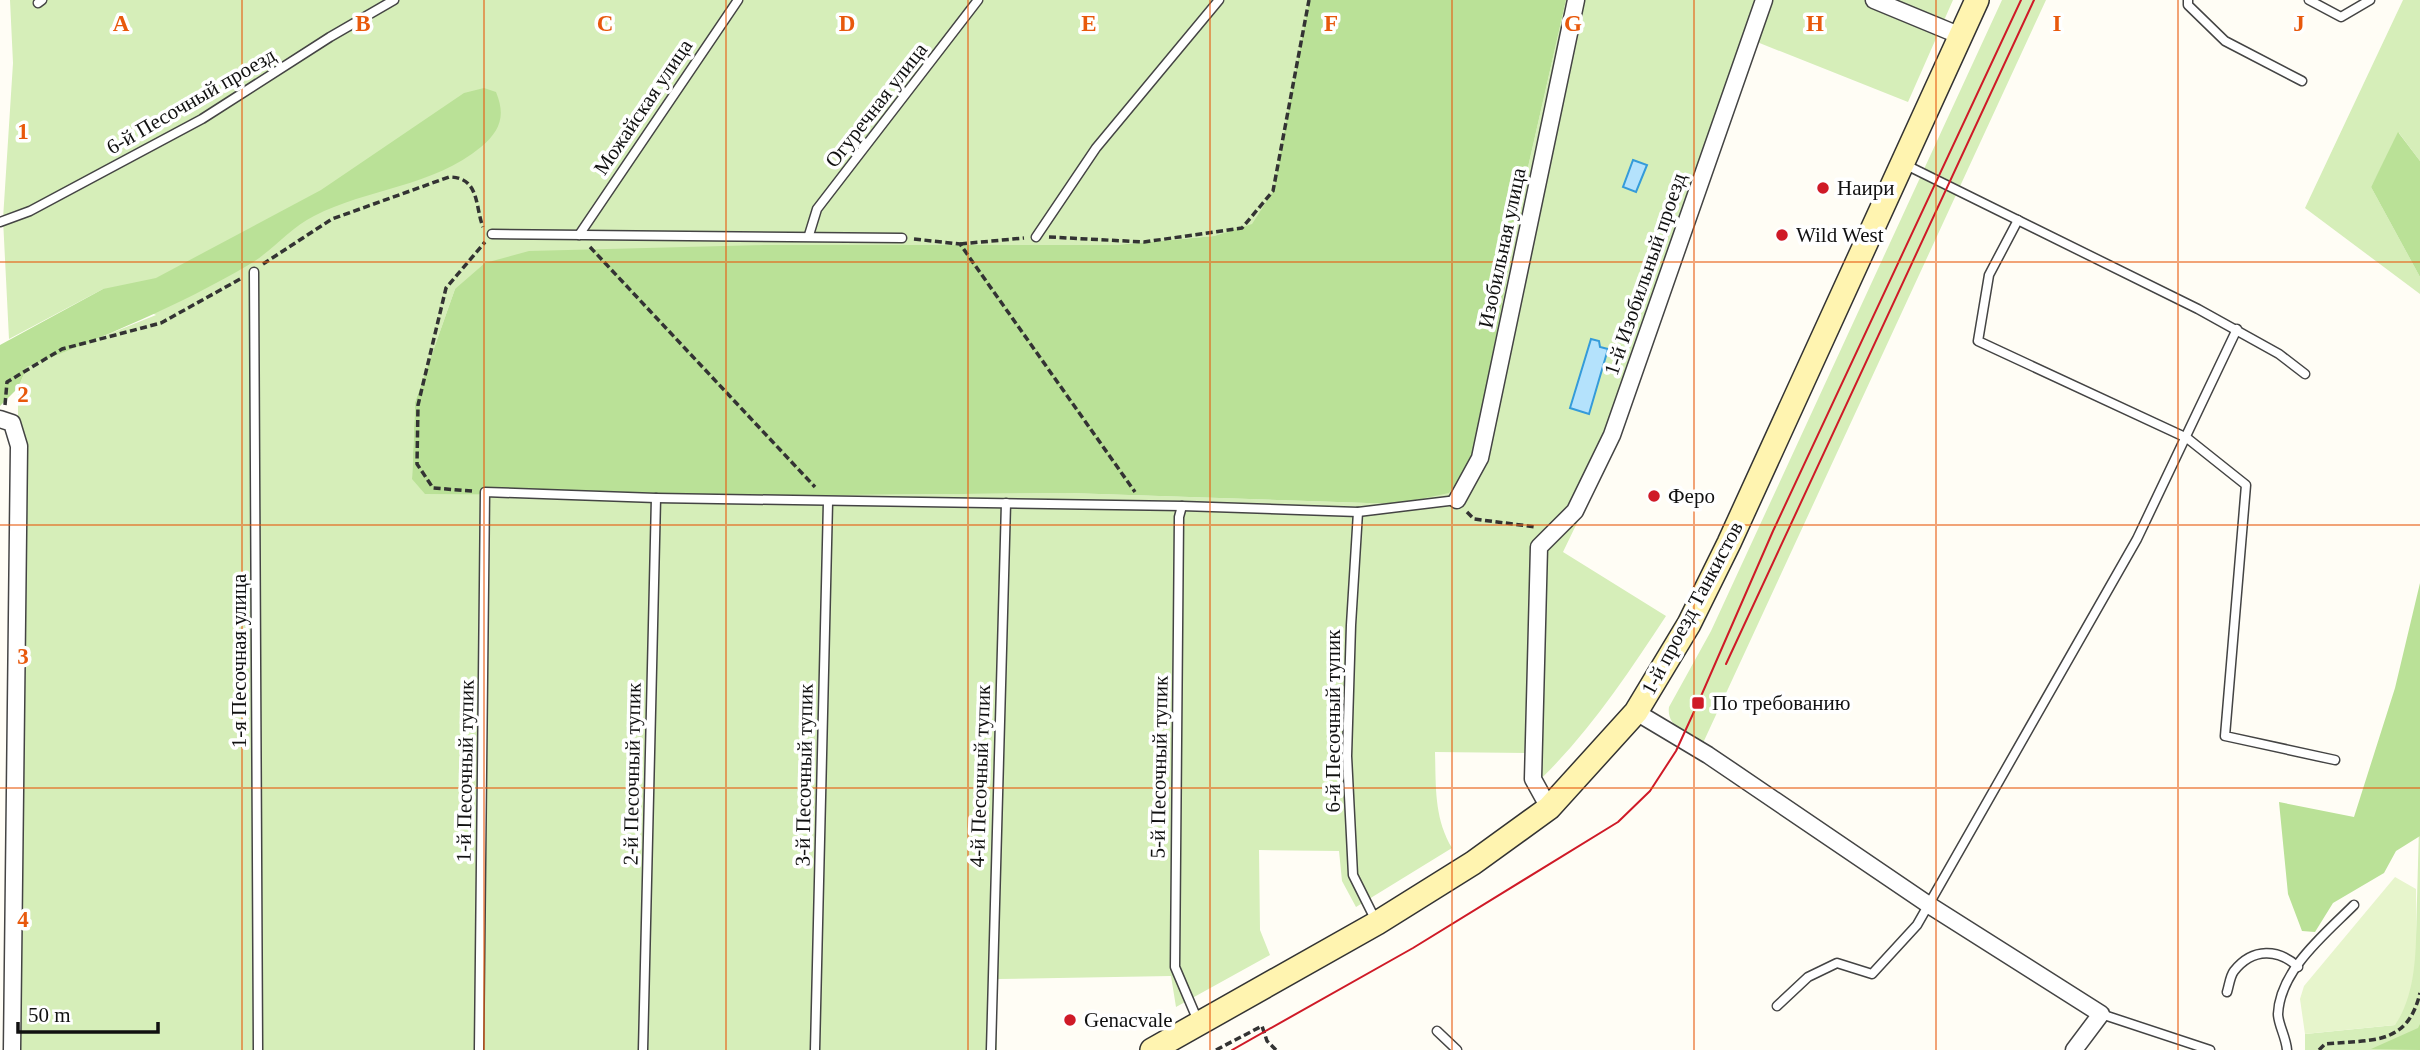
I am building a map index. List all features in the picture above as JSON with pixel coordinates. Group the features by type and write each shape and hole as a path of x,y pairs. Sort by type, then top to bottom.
{"main road":[{"name":"1-й проезд Танкистов","path":"1152,1050 1377,923 1473,863 1549,808 1636,712 1689,624 1730,543 1977,0"}],"street":[{"name":"Изобильная улица","path":"1457,500 1480,458 1576,0"},
{"name":"1-й Изобильный проезд","path":"1545,541 1575,511 1612,435 1763,0"},
{"path":"1874,0 1961,36"},
{"path":"1,418 12,423 19,446 12,1050"},
{"path":"1545,541 1533,779 1549,808"},
{"path":"1636,712 1709,755 1929,905 2101,1014 2074,1050"}],"lane":[{"name":"6-й Песочный проезд","path":"0,222 30,211 202,119 330,37 394,0"},
{"name":"Можайская улица","path":"579,235 738,0"},
{"name":"Огуречная улица","path":"808,235 817,209 978,0"},
{"path":"1036,237 1096,148 1219,0"},
{"path":"2188,0 2188,5 2225,41 2302,81"},
{"path":"2309,0 2341,17 2370,0"},
{"path":"1902,163 2237,329 2279,354 2305,374"},
{"path":"2018,220 1989,275 1978,341 2187,438 2246,485 2225,736 2336,760"},
{"path":"492,234 902,238"},
{"name":"1-я Песочная улица","path":"254,272 258,1050"},
{"path":"1777,1006 1808,977 1837,963 1872,974 1917,925 2137,539 2237,329"},
{"path":"485,492 828,502 1182,506 1358,512 1457,500"},
{"name":"1-й Песочный тупик","path":"479,1050 485,492"},
{"name":"2-й Песочный тупик","path":"643,1050 656,498"},
{"name":"3-й Песочный тупик","path":"815,1050 828,502"},
{"name":"4-й Песочный тупик","path":"991,1050 1006,503"},
{"name":"5-й Песочный тупик","path":"1182,506 1179,517 1175,967 1199,1023"},
{"name":"6-й Песочный тупик","path":"1358,512 1351,625 1348,769 1353,875 1377,923"},
{"path":"2287,1050 2286,1035 2278,1017 2283,989 2311,949 2354,905"},
{"path":"2227,992 2234,971 2266,952 2284,954 2298,967"},
{"path":"2101,1014 2210,1050"},
{"path":"1437,1031 1457,1050"}],"path":[{"path":"902,238 960,244 1036,237 1144,243 1241,228 1273,191 1309,0"},
{"path":"1,418 7,382 62,349 161,324 254,272 332,219 449,177 460,177 470,184 479,202 482,225 492,234 446,288 418,405 417,464 433,488 485,492"},
{"path":"579,235 828,502"},
{"path":"960,244 1138,495"},
{"path":"1457,500 1474,519 1539,527 1545,541"},
{"path":"2319,1050 2325,1044 2391,1037 2415,1013 2420,993"},
{"path":"1216,1050 1262,1026 1267,1041 1276,1050"}],"green space":[{"path":"10,0 1309,0 1273,191 1252,225 1214,236 1115,245 763,245 455,289 415,402 412,479 733,496 1069,493 1397,504 1526,176 1566,0 1953,0 1908,102 1757,42 1619,436 1563,552 1666,616 1603,707 1569,750 1530,789 1527,753 1435,752 1439,813 1452,848 1356,907 1342,881 1339,851 1259,850 1260,930 1270,955 1176,1007 1171,976 997,979 997,1050 17,1050 18,388 27,367 156,315 103,289 9,339 3,219 13,63"},
{"path":"1309,0 1566,0 1526,176 1473,458 1449,493 1397,504 1069,493 733,496 425,494 412,479 415,402 455,289 485,263 529,251 763,245 1115,245 1214,236 1252,224 1273,191"},
{"path":"2002,0 2046,0 1703,743 1674,725 1669,707 1711,631"},
{"path":"2403,0 2420,0 2420,161 2399,133 2371,187 2420,277 2420,294 2305,208"},
{"path":"484,88 496,92 501,116 497,129 488,141 462,160 421,179 356,199 314,216 258,259 223,280 140,320 27,367 18,388 0,406 0,345 103,289 156,278 321,190 464,93"},
{"path":"2398,132 2420,161 2420,277 2371,187"},
{"path":"2420,583 2420,836 2396,851 2384,873 2333,903 2315,932 2302,931 2288,894 2279,802 2354,817 2395,688"},
{"path":"2420,791 2420,1050 2305,1050 2305,1034 2395,1025 2416,936"},
{"path":"2395,877 2416,889 2416,923 2413,977 2403,1011 2395,1025 2305,1034 2300,999 2304,986"},
{"path":"2420,1024 2420,1050 2371,1049 2418,1028"}],"water":[{"path":"1633,160 1647,165 1636,192 1623,187"},
{"path":"1591,339 1599,341 1600,347 1608,349 1589,414 1570,408"}],"tram line":[{"path":"1232,1050 1413,948 1618,822 1650,791 1676,751 1773,531 2021,0"},
{"path":"1726,664 2034,0"}],"place":[{"name":"Наири","path":"1823,188"},
{"name":"Wild West","path":"1782,235"},
{"name":"Феро","path":"1654,496"},
{"name":"По требованию","path":"1698,703"},
{"name":"Genacvale","path":"1070,1020"}]}
